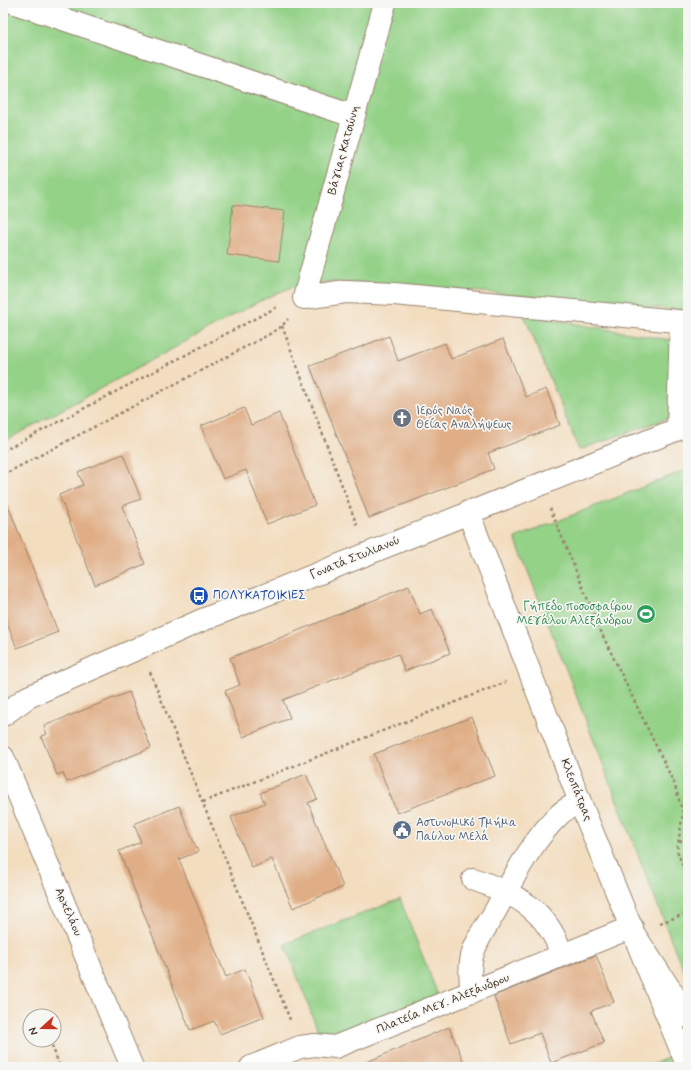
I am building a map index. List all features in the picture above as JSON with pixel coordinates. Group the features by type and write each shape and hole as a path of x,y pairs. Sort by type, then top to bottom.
{"street":[{"path":"15,3 353,116"},
{"name":"Βάγιας Κατσώνη","path":"304,298 385,3"},
{"path":"304,298 346,292 394,294 684,321 683,427"},
{"name":"Γονατά Στυλιανού","path":"4,714 28,697 140,647 468,512 683,427"},
{"name":"Κλεοπάτρας","path":"468,512 580,802 688,1067"},
{"name":"Αρχελάου","path":"3,757 132,1067"},
{"path":"472,992 470,966 474,950 506,892 536,843 550,824 561,813 580,802"},
{"path":"473,879 506,892 525,902 542,917 557,940 562,955"},
{"path":"634,932 688,1017"},
{"name":"Πλατεία Μεγ. Αλεξάνδρου","path":"251,1067 300,1047 315,1045 335,1047 562,955 634,932"}],"path":[{"path":"3,476 282,326 304,298"},
{"path":"3,451 275,308 304,298"},
{"path":"282,326 367,553"},
{"path":"540,484 602,634 674,783 683,813 677,850 688,880"},
{"path":"140,647 300,1047"},
{"path":"203,802 530,672"},
{"path":"678,842 688,837"},
{"path":"53,1048 60,1067"}],"green space":[{"path":"3,3 688,3 688,311 395,284 327,282 300,285 287,289 256,303 3,442"},
{"path":"524,315 688,343 688,411 579,450"},
{"path":"688,469 688,978 677,955 515,538"},
{"path":"400,899 438,995 321,1039 285,944"},
{"path":"672,1056 676,1067 646,1067"}],"building":[{"path":"233,205 285,211 279,261 227,255"},
{"name":"Ιερός Ναός Θείας Αναλήψεως","path":"389,336 398,361 445,343 451,359 503,339 526,397 546,389 560,425 488,453 494,469 369,518 310,366"},
{"path":"244,408 251,425 279,413 315,505 267,524 246,470 223,479 201,426"},
{"path":"123,454 141,499 122,506 145,564 95,585 59,495 83,485 78,472"},
{"path":"3,498 5,498 58,632 17,648 3,613"},
{"path":"409,586 420,614 432,609 450,653 405,671 398,654 283,700 290,718 243,737 225,691 240,685 230,658"},
{"path":"129,692 151,748 67,782 63,773 57,775 41,736 47,734 44,726"},
{"path":"472,717 495,776 397,813 374,754"},
{"path":"306,774 317,799 308,803 343,887 293,908 272,859 252,868 231,817 265,803 260,793"},
{"path":"179,806 198,852 179,859 226,977 245,969 264,1017 220,1034 214,1021 190,1030 119,851 141,842 134,824"},
{"path":"596,955 614,1002 591,1011 604,1043 551,1063 540,1033 511,1044 494,996"},
{"path":"449,1027 466,1067 355,1067"}],"place":[{"name":"Ιερός Ναός Θείας Αναλήψεως","path":"402,418"},
{"name":"ΠΟΛΥΚΑΤΟΙΚΙΕΣ","path":"199,596"},
{"name":"Γήπεδο ποσοσφαίρου Μεγάλου Αλεξάνδρου","path":"646,614"},
{"name":"Αστυνομικό Τμήμα Παύλου Μελά","path":"402,830"}]}
